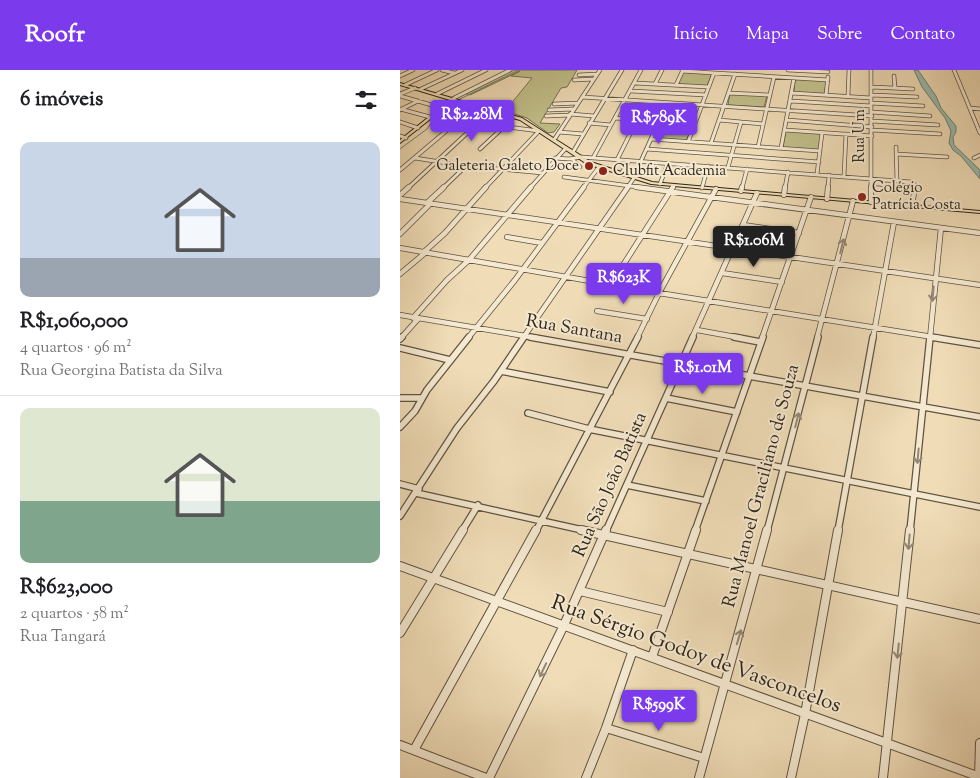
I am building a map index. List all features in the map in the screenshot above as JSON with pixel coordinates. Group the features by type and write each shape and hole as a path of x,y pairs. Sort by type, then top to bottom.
{"main road":[{"path":"402,84 494,109 521,119 599,167 660,184 980,212"},
{"path":"400,142 442,108 458,99"},
{"path":"546,135 559,133"}],"street":[{"path":"400,76 413,70"},
{"path":"402,84 437,70"},
{"path":"442,70 454,74"},
{"path":"421,89 462,70"},
{"path":"437,94 486,70"},
{"path":"496,70 506,72"},
{"path":"458,99 510,70"},
{"path":"573,152 622,70"},
{"path":"593,158 642,70"},
{"path":"655,84 662,70"},
{"path":"750,75 751,70"},
{"path":"788,70 828,71 826,95"},
{"path":"848,96 849,70"},
{"name":"Rua Um","path":"871,70 871,202"},
{"path":"954,70 980,133"},
{"path":"676,85 682,71 828,80"},
{"path":"578,74 598,72"},
{"path":"554,140 598,72"},
{"path":"688,142 714,73"},
{"path":"711,143 735,74"},
{"path":"894,76 894,88"},
{"path":"758,147 774,77"},
{"path":"781,148 794,78"},
{"path":"574,80 594,79"},
{"path":"635,83 709,87"},
{"path":"872,86 913,89"},
{"path":"400,95 415,88"},
{"path":"630,91 706,95"},
{"path":"792,92 848,96 917,97"},
{"path":"729,93 770,95"},
{"path":"400,95 442,108"},
{"path":"582,97 871,116 930,116"},
{"path":"400,109 418,101"},
{"path":"791,101 923,106"},
{"path":"554,104 578,103"},
{"path":"970,108 980,109"},
{"path":"400,109 430,118"},
{"path":"400,195 494,109"},
{"path":"550,110 574,109"},
{"path":"620,109 698,114"},
{"path":"546,116 570,114 594,116"},
{"path":"871,116 938,125"},
{"path":"615,118 695,124"},
{"path":"448,120 540,131"},
{"path":"617,160 637,120"},
{"path":"719,120 763,124"},
{"path":"787,120 934,135 940,134"},
{"path":"400,170 458,121"},
{"path":"641,161 659,121"},
{"path":"400,122 418,128"},
{"path":"728,167 741,122"},
{"path":"480,149 508,123"},
{"path":"589,124 611,125"},
{"path":"785,130 872,136"},
{"path":"400,274 445,233 464,209 540,131"},
{"path":"818,174 822,132"},
{"path":"559,133 583,134"},
{"path":"844,176 846,134"},
{"path":"400,136 406,138"},
{"path":"651,139 820,151"},
{"path":"400,339 447,280 469,260 555,158 566,148"},
{"path":"896,148 897,181"},
{"path":"647,149 819,162"},
{"path":"896,154 947,157"},
{"path":"974,158 980,155"},
{"path":"555,158 572,159 581,157 641,161 911,182 916,185 912,205"},
{"path":"415,158 466,166 542,174"},
{"path":"572,159 580,167"},
{"path":"621,174 629,161"},
{"path":"660,184 668,163"},
{"path":"400,234 466,166"},
{"path":"702,188 708,166"},
{"path":"400,427 415,410 450,360 559,222 599,167"},
{"path":"741,191 747,169"},
{"path":"784,195 788,172"},
{"path":"828,199 829,175"},
{"path":"564,177 980,234"},
{"path":"400,516 418,491 457,428 501,371 634,178"},
{"path":"611,284 673,186"},
{"path":"871,188 914,192"},
{"path":"414,750 498,602 630,354 686,241 716,189"},
{"name":"Rua São João Batista","path":"488,778 564,626 758,193"},
{"path":"652,657 760,342 792,257 811,197"},
{"path":"400,199 980,285"},
{"name":"Rua Manoel Graciliano de Souza","path":"698,778 757,570 853,201"},
{"path":"791,778 805,714 864,396 874,328 894,222"},
{"path":"743,225 799,233"},
{"path":"883,778 941,228"},
{"path":"507,237 542,243"},
{"path":"400,248 659,293 980,345"},
{"path":"722,273 782,282"},
{"path":"597,311 647,319"},
{"name":"Rua Santana","path":"400,315 980,417"},
{"path":"697,330 760,342"},
{"path":"400,348 450,360"},
{"path":"501,371 610,392"},
{"path":"400,398 422,398"},
{"path":"666,398 737,412"},
{"path":"528,413 589,429 980,507"},
{"path":"400,484 418,491 541,520 980,619"},
{"path":"627,485 706,501"},
{"path":"400,632 478,505"},
{"name":"Rua Sérgio Godoy de Vasconcelos","path":"400,566 980,777"},
{"path":"580,591 668,612"},
{"path":"586,778 606,728 633,650"},
{"path":"606,728 704,758"},
{"path":"980,743 980,777"},
{"path":"400,745 488,778"}],"shaded area":[{"path":"511,70 577,70 567,87 561,88 540,123 560,124 554,132 548,133 527,118 505,111 532,78 511,76 520,71 470,95 464,93"},
{"path":"914,70 918,70 936,96 941,108 956,126 956,132 953,137 954,145 980,170 980,179 961,156 953,150 949,143 951,131 945,118 922,87"},
{"path":"683,71 712,73 707,86 677,84"},
{"path":"795,78 826,80 825,94 794,92"},
{"path":"730,93 767,96 764,107 728,105"},
{"path":"660,122 693,124 686,141 653,138"},
{"path":"786,130 821,132 819,150 783,147"}],"waterway":[{"path":"400,149 427,129 432,122 460,99 519,70"}],"place":[{"name":"Galeteria Galeto Doce","path":"589,166"},
{"name":"Clubfit Academia","path":"603,171"},
{"name":"Colégio Patrícia Costa","path":"862,197"}]}
